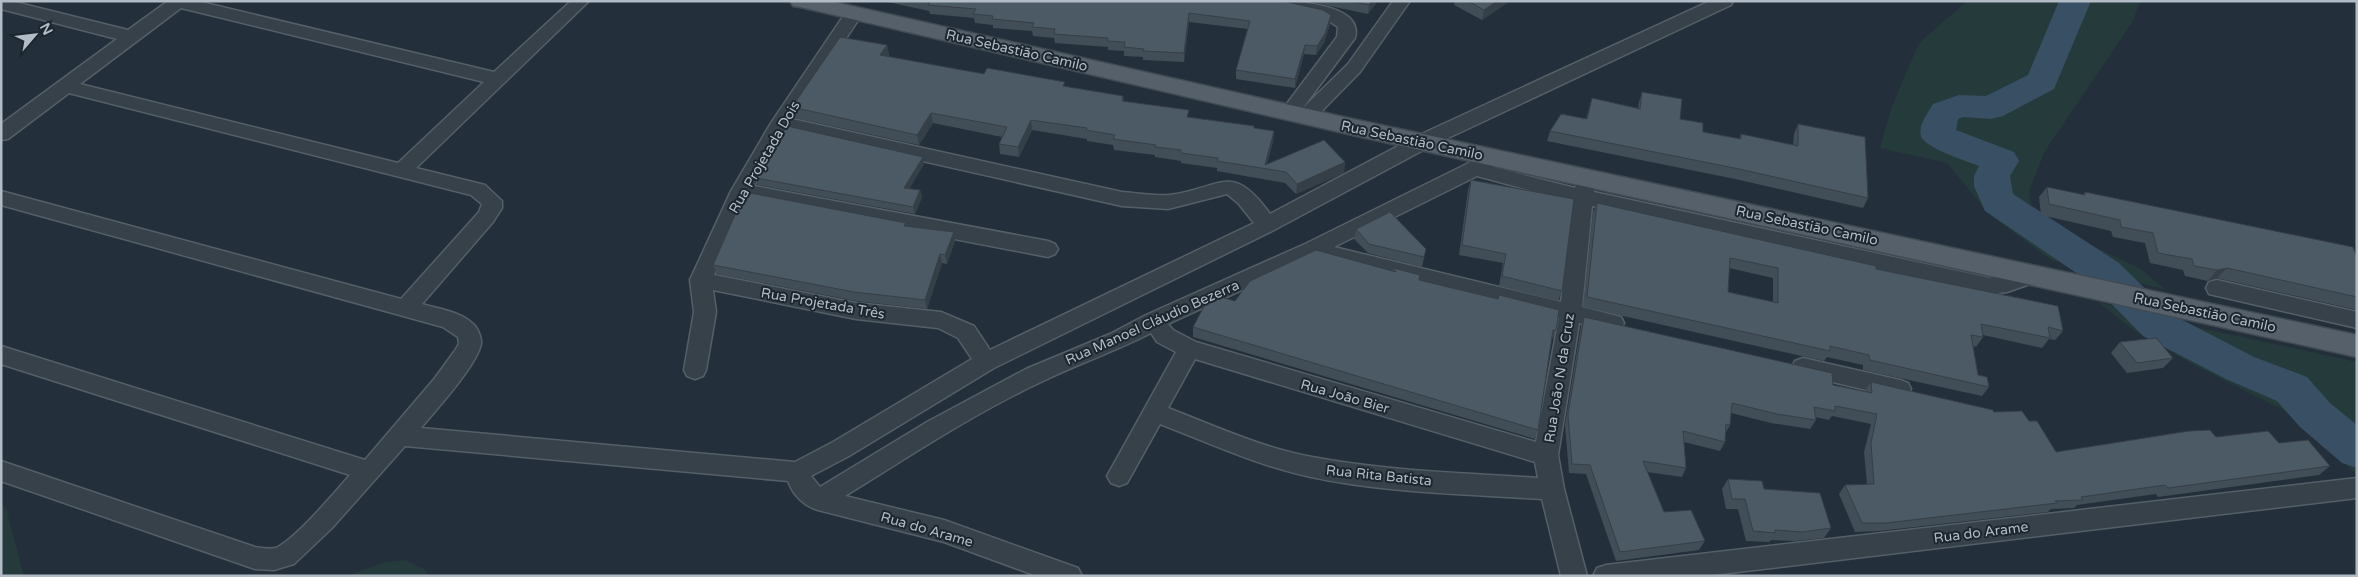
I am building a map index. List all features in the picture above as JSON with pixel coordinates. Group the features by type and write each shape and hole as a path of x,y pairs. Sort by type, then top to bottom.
{"main road":[{"name":"Rua Sebastião Camilo","path":"800,1 1422,142 1484,163 1584,188 2024,272 2357,346"}],"street":[{"path":"402,170 581,1"},
{"path":"1273,1 1330,13 1346,24 1348,31 1346,38 1298,115"},
{"path":"1298,115 1354,68 1402,1"},
{"path":"399,436 797,472 841,449 986,362 1267,225 1422,142 1726,1"},
{"path":"5,128 66,86 179,2 497,80"},
{"path":"1,4 132,37"},
{"name":"Rua Projetada Dois","path":"701,280 741,190 780,123 854,13"},
{"path":"66,86 478,190 492,201 492,208 405,309"},
{"path":"780,123 1122,199 1168,202 1228,187 1237,189 1243,194 1267,225"},
{"name":"Rua Manoel Cláudio Bezerra","path":"818,500 935,429 1034,375 1118,340 1154,321 1312,250 1484,163"},
{"name":"Rua João N da Cruz","path":"1574,576 1552,489 1546,455 1570,314 1584,188"},
{"path":"741,190 1048,249"},
{"path":"1,198 449,320 462,326 469,334 470,344 457,369 369,471 308,538 285,556 270,560 255,558 1,471"},
{"path":"1312,250 1632,328"},
{"path":"695,370 705,312 701,280"},
{"name":"Rua Projetada Três","path":"701,280 856,311 941,320 966,332 986,362"},
{"name":"Rua Sebastião Camilo","path":"2217,288 2357,320"},
{"name":"Rua João Bier","path":"1154,321 1165,336 1189,350 1546,455"},
{"path":"1119,476 1189,350"},
{"path":"1,355 369,471"},
{"path":"1784,362 1920,393"},
{"name":"Rua Rita Batista","path":"1154,412 1252,450 1319,468 1382,478 1552,489"},
{"path":"797,472 802,486 818,500"},
{"name":"Rua do Arame","path":"1606,576 2357,488"},
{"name":"Rua do Arame","path":"818,500 944,531 1070,576"}],"green space":[{"path":"1967,1 2140,1 2133,21 2045,151 2029,191 2032,209 2047,224 2141,269 2166,290 2051,260 1989,214 1947,163 1880,148 1892,106 1919,43"},
{"path":"2098,302 2177,323 2357,362 2357,475 2292,414 2194,365 2135,331"},
{"path":"1,505 6,508 24,576 1,576"},
{"path":"405,560 424,569 430,576 348,576 384,562"}],"building":[{"path":"924,1 1283,1 1323,10 1331,15 1325,34 1317,46 1305,45 1295,79 1236,70 1250,21 1189,13 1184,53 1143,51 1144,49 1124,47 1125,42 1107,41 1108,38 1054,34 1055,29 1032,27 1034,23 992,19 993,16 973,14 976,9 928,5 930,2"},
{"path":"1352,1 1372,1 1369,5"},
{"path":"1468,1 1497,1 1484,10"},
{"path":"840,37 887,45 880,55 984,74 987,68 1065,82 1063,86 1123,96 1122,101 1189,110 1187,117 1254,126 1254,128 1274,131 1265,165 1324,140 1345,162 1297,184 1286,172 1217,161 1218,158 1181,153 1181,150 1155,147 1156,145 1113,139 1115,135 1086,130 1087,128 1031,120 1018,147 999,144 1007,127 931,113 917,135 792,107"},
{"path":"1642,92 1682,99 1680,119 1703,123 1703,132 1741,139 1741,134 1798,146 1798,124 1865,137 1868,198 1739,169 1550,131 1561,114 1587,119 1592,98 1640,109"},
{"path":"787,126 923,157 904,188 920,190 913,207 756,178 756,175"},
{"path":"1471,180 1574,199 1562,291 1502,276 1506,254 1462,245"},
{"path":"2047,187 2085,195 2085,192 2353,247 2357,257 2357,297 2227,268 2217,270 2194,266 2192,259 2158,253 2153,233 2121,227 2120,220 2049,204"},
{"path":"745,192 906,223 904,226 954,232 945,255 940,254 925,300 854,292 713,265"},
{"path":"1597,203 1876,266 1876,269 2058,306 2063,331 2048,327 2050,338 1981,324 1983,337 1971,335 1978,375 1987,377 1989,387 1870,360 1869,355 1830,346 1830,351 1587,297","holes":["1730,258 1778,268 1778,303 1728,292"]},
{"path":"1390,212 1426,249 1424,257 1369,244 1356,229"},
{"path":"1316,250 1396,272 1393,268 1420,275 1419,280 1498,299 1499,295 1559,310 1556,330 1553,330 1538,430 1193,327 1209,297 1214,295 1235,301 1250,281"},
{"path":"1584,317 1832,373 1833,385 1872,393 1871,382 1993,410 1994,412 2022,411 2029,421 2037,421 2056,452 2189,431 2210,430 2216,437 2268,431 2279,443 2308,440 2330,466 2168,488 2165,485 2081,497 2083,500 2055,501 2057,503 1886,523 1862,523 1845,485 1874,484 1871,443 1877,414 1835,406 1835,411 1814,407 1816,420 1777,414 1732,403 1730,425 1726,424 1725,442 1683,431 1686,468 1643,461 1664,512 1691,510 1705,541 1620,552 1590,465 1572,464 1568,415"},
{"path":"2156,338 2173,358 2137,363 2120,342"},
{"path":"1728,479 1762,481 1764,489 1820,493 1831,528 1802,532 1775,530 1775,533 1753,531 1745,499 1732,499"}],"waterway":[{"path":"2075,1 2042,81 1991,108 1959,106 1945,112 1939,124 1938,136 2001,161 1992,176 1992,186 1998,202 2105,273 2157,325 2240,368 2292,389 2315,415 2357,450"}]}
